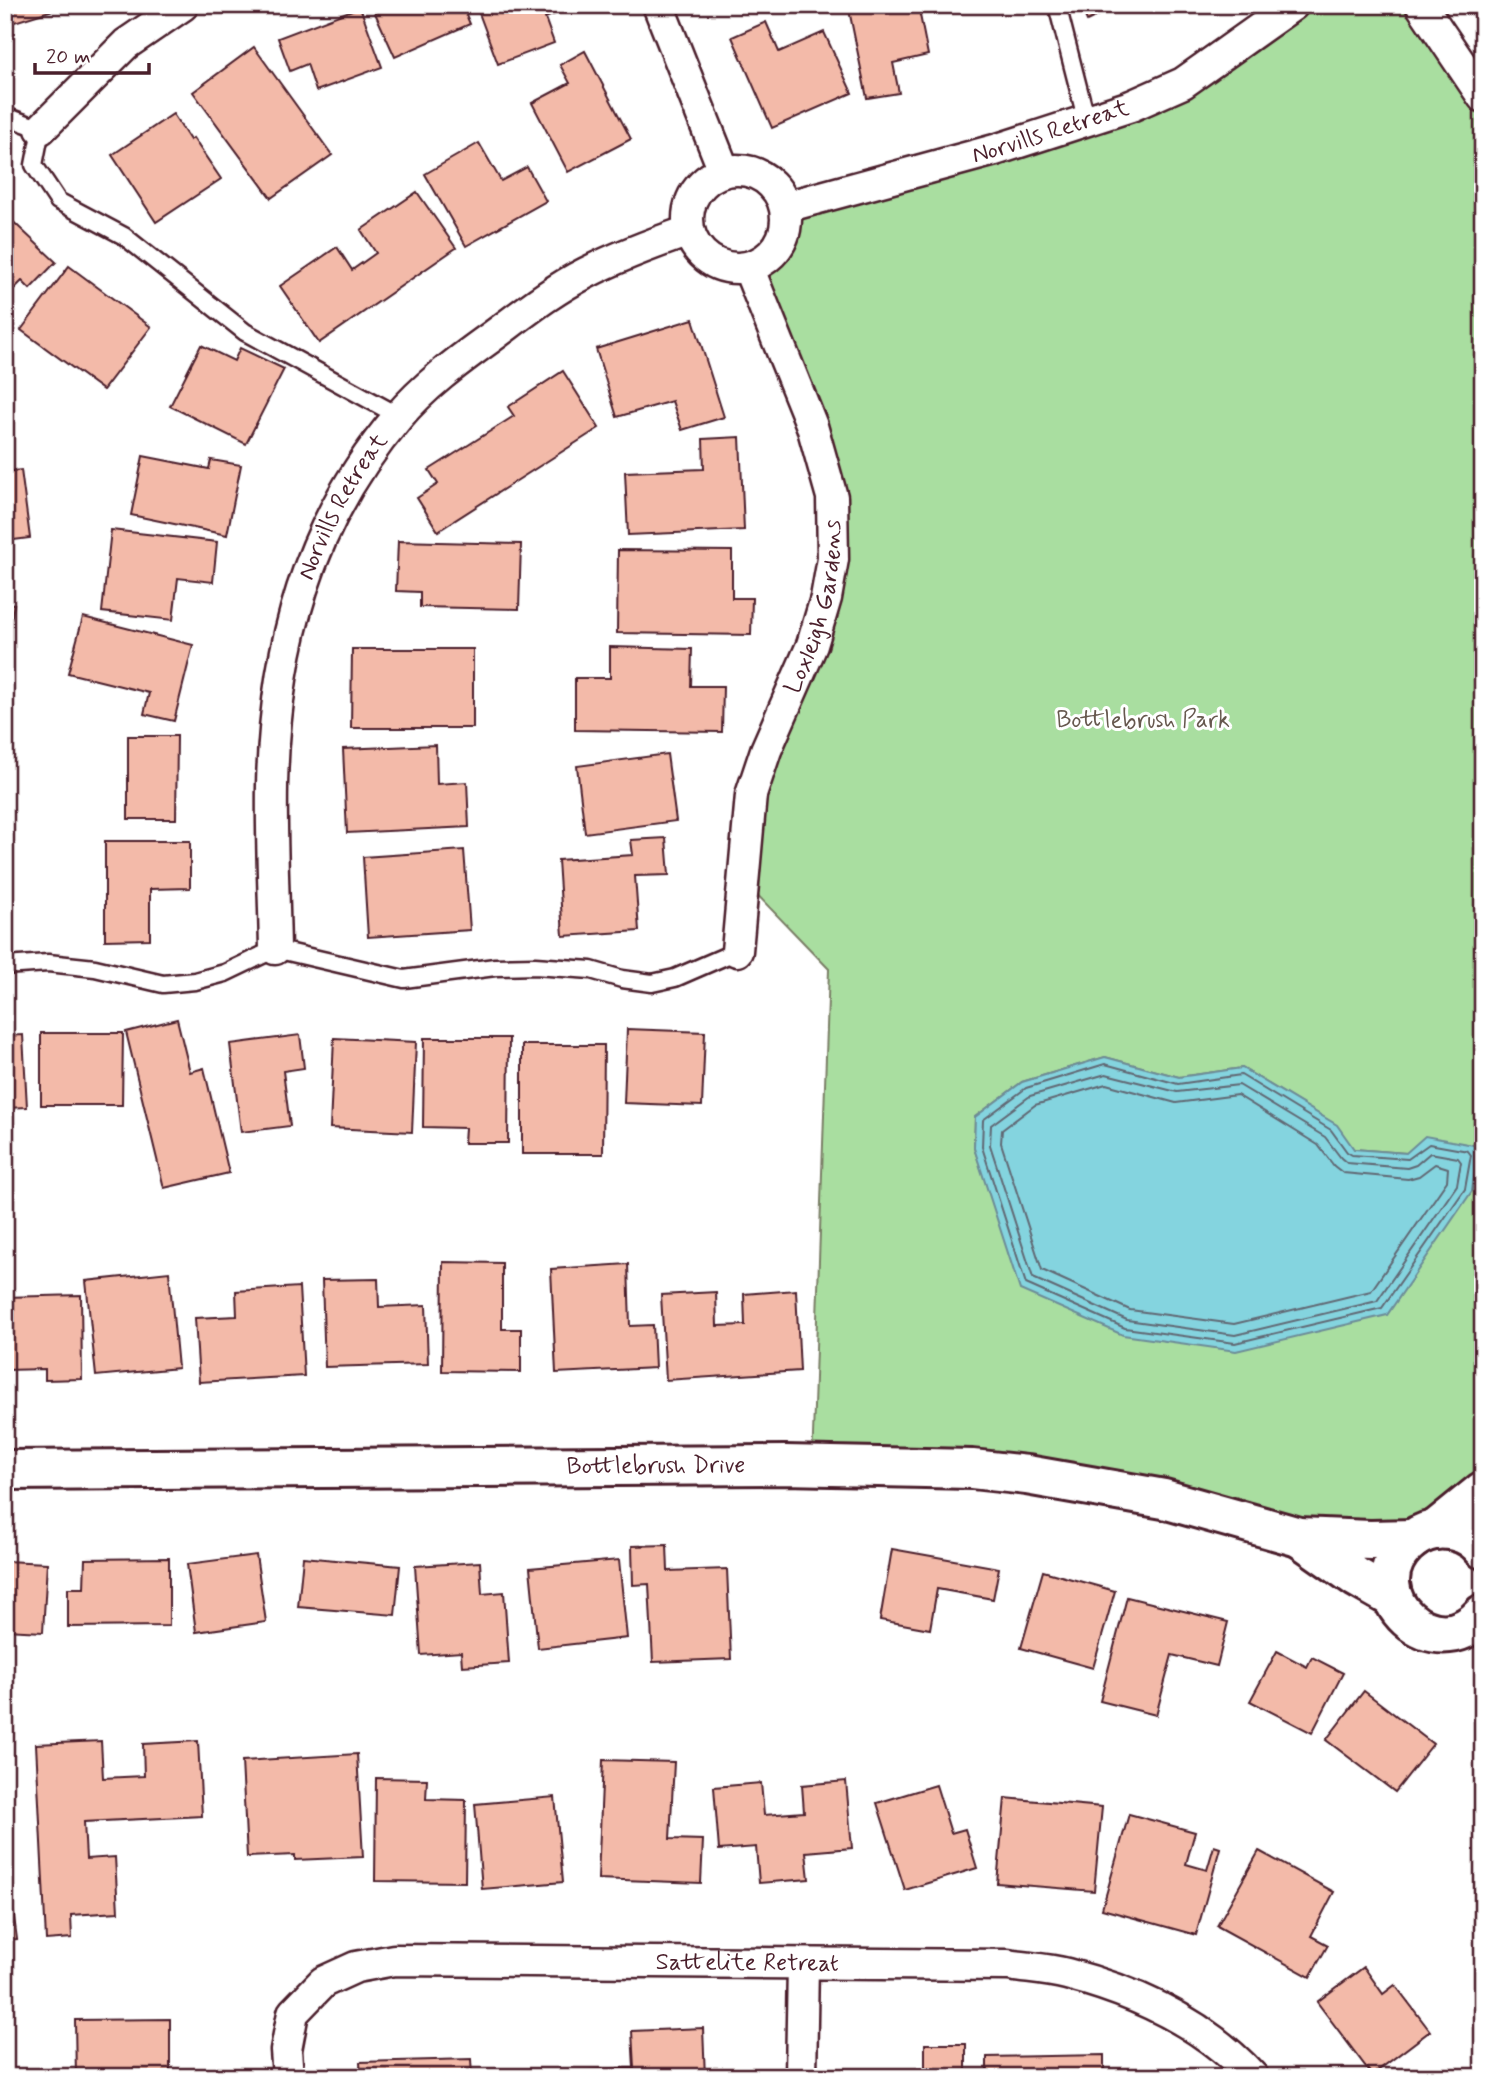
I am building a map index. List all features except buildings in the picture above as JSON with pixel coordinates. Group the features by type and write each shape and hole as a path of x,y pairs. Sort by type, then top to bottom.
{"street":[{"path":"41,129 126,44 183,5"},
{"path":"658,5 724,171"},
{"name":"Norvills Retreat","path":"785,207 995,150 1131,106 1183,83 1293,5"},
{"path":"1421,5 1483,97"},
{"path":"744,170 762,176 776,189 785,207 786,226 779,244 766,259 748,267 729,267 711,261 697,248 689,231 688,212 694,194 707,180 724,171 744,170"},
{"name":"Norvills Retreat","path":"275,949 272,784 277,709 297,602 314,551 334,508 356,472 398,416 458,361 584,274 643,247 689,231"},
{"name":"Loxleigh Gardens","path":"737,951 751,795 766,750 812,645 826,597 833,559 832,497 812,426 748,267"},
{"name":"Bottlebrush Drive","path":"5,1470 771,1465 972,1469 1040,1477 1164,1499 1298,1537 1370,1540 1458,1532 1483,1549"},
{"path":"1483,1491 1396,1559 1390,1584 1393,1598 1404,1616 1414,1624 1426,1631 1443,1633 1483,1650"},
{"name":"Bottlebrush Drive","path":"1298,1537 1356,1577 1393,1598"},
{"path":"1443,1633 1468,1627 1483,1614"},
{"name":"Sattelite Retreat","path":"288,2077 286,2050 293,2013 323,1982 356,1967 394,1960 1008,1965 1065,1973 1171,2012 1205,2035 1253,2077"},
{"path":"801,2077 803,1964"}],"lane":[{"path":"1057,5 1087,122"},
{"path":"5,116 41,129 34,165 58,201 124,236 245,331 398,416"},
{"path":"5,966 48,963 96,968 163,984 195,981 225,973 275,949 404,979 495,967 535,966 591,970 622,979 652,983 675,978 737,951"}],"green space":[{"name":"Bottlebrush Park","path":"1293,5 1421,5 1483,97 1483,1490 1416,1543 1164,1499 812,1465 829,969 744,881 751,795 812,645 832,497 748,267 767,257 778,244 784,228 785,207 1087,122","holes":["1105,1057 1179,1077 1242,1068 1336,1125 1353,1149 1407,1153 1479,1146 1472,1191 993,1202 974,1148 975,1117 1022,1082"]}],"water":[{"path":"1105,1057 1179,1077 1242,1068 1337,1125 1354,1149 1406,1153 1425,1136 1479,1146 1472,1191 1387,1315 1236,1351 1123,1335 1020,1290 974,1148 975,1117 1022,1082"}]}
